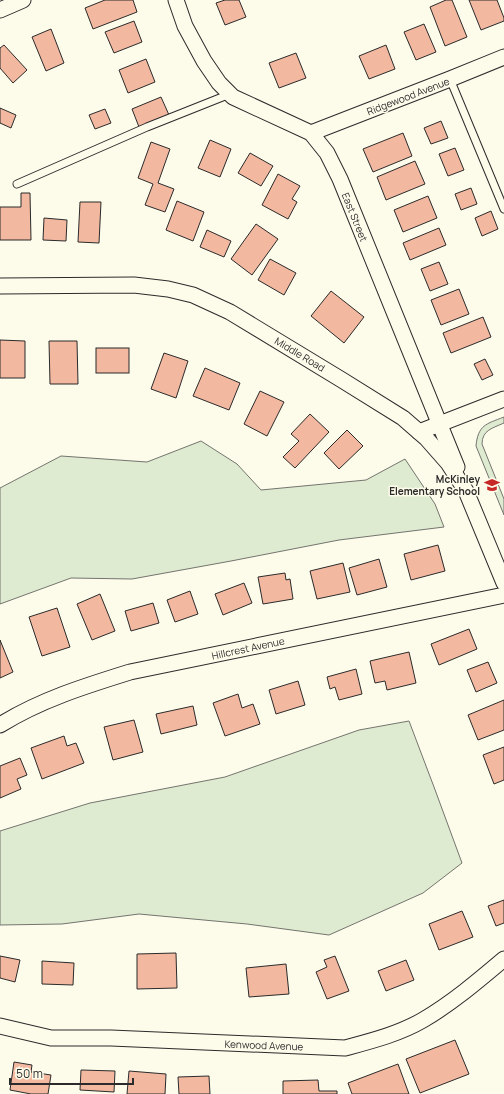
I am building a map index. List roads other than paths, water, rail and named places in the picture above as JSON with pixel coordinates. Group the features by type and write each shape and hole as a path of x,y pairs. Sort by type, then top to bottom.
{"street":[{"path":"0,10 23,0"},
{"name":"East Street","path":"176,0 186,26 204,61 219,83 233,97 311,133 327,153 340,179 440,423 466,491"},
{"name":"Ridgewood Avenue","path":"311,133 504,57"},
{"name":"Middle Road","path":"0,286 134,285 168,289 193,295 230,312 403,418 426,438 448,463 466,491 504,583"},
{"path":"419,432 504,399"},
{"name":"Hillcrest Avenue","path":"0,725 50,699 89,684 130,672 504,595"},
{"name":"Kenwood Avenue","path":"0,1026 51,1038 111,1038 345,1048 382,1038 422,1021 466,992 504,959"}],"lane":[{"path":"450,79 504,209"},
{"path":"17,184 230,94"}],"place":[{"name":"McKinley Elementary School","path":"492,485"}]}
